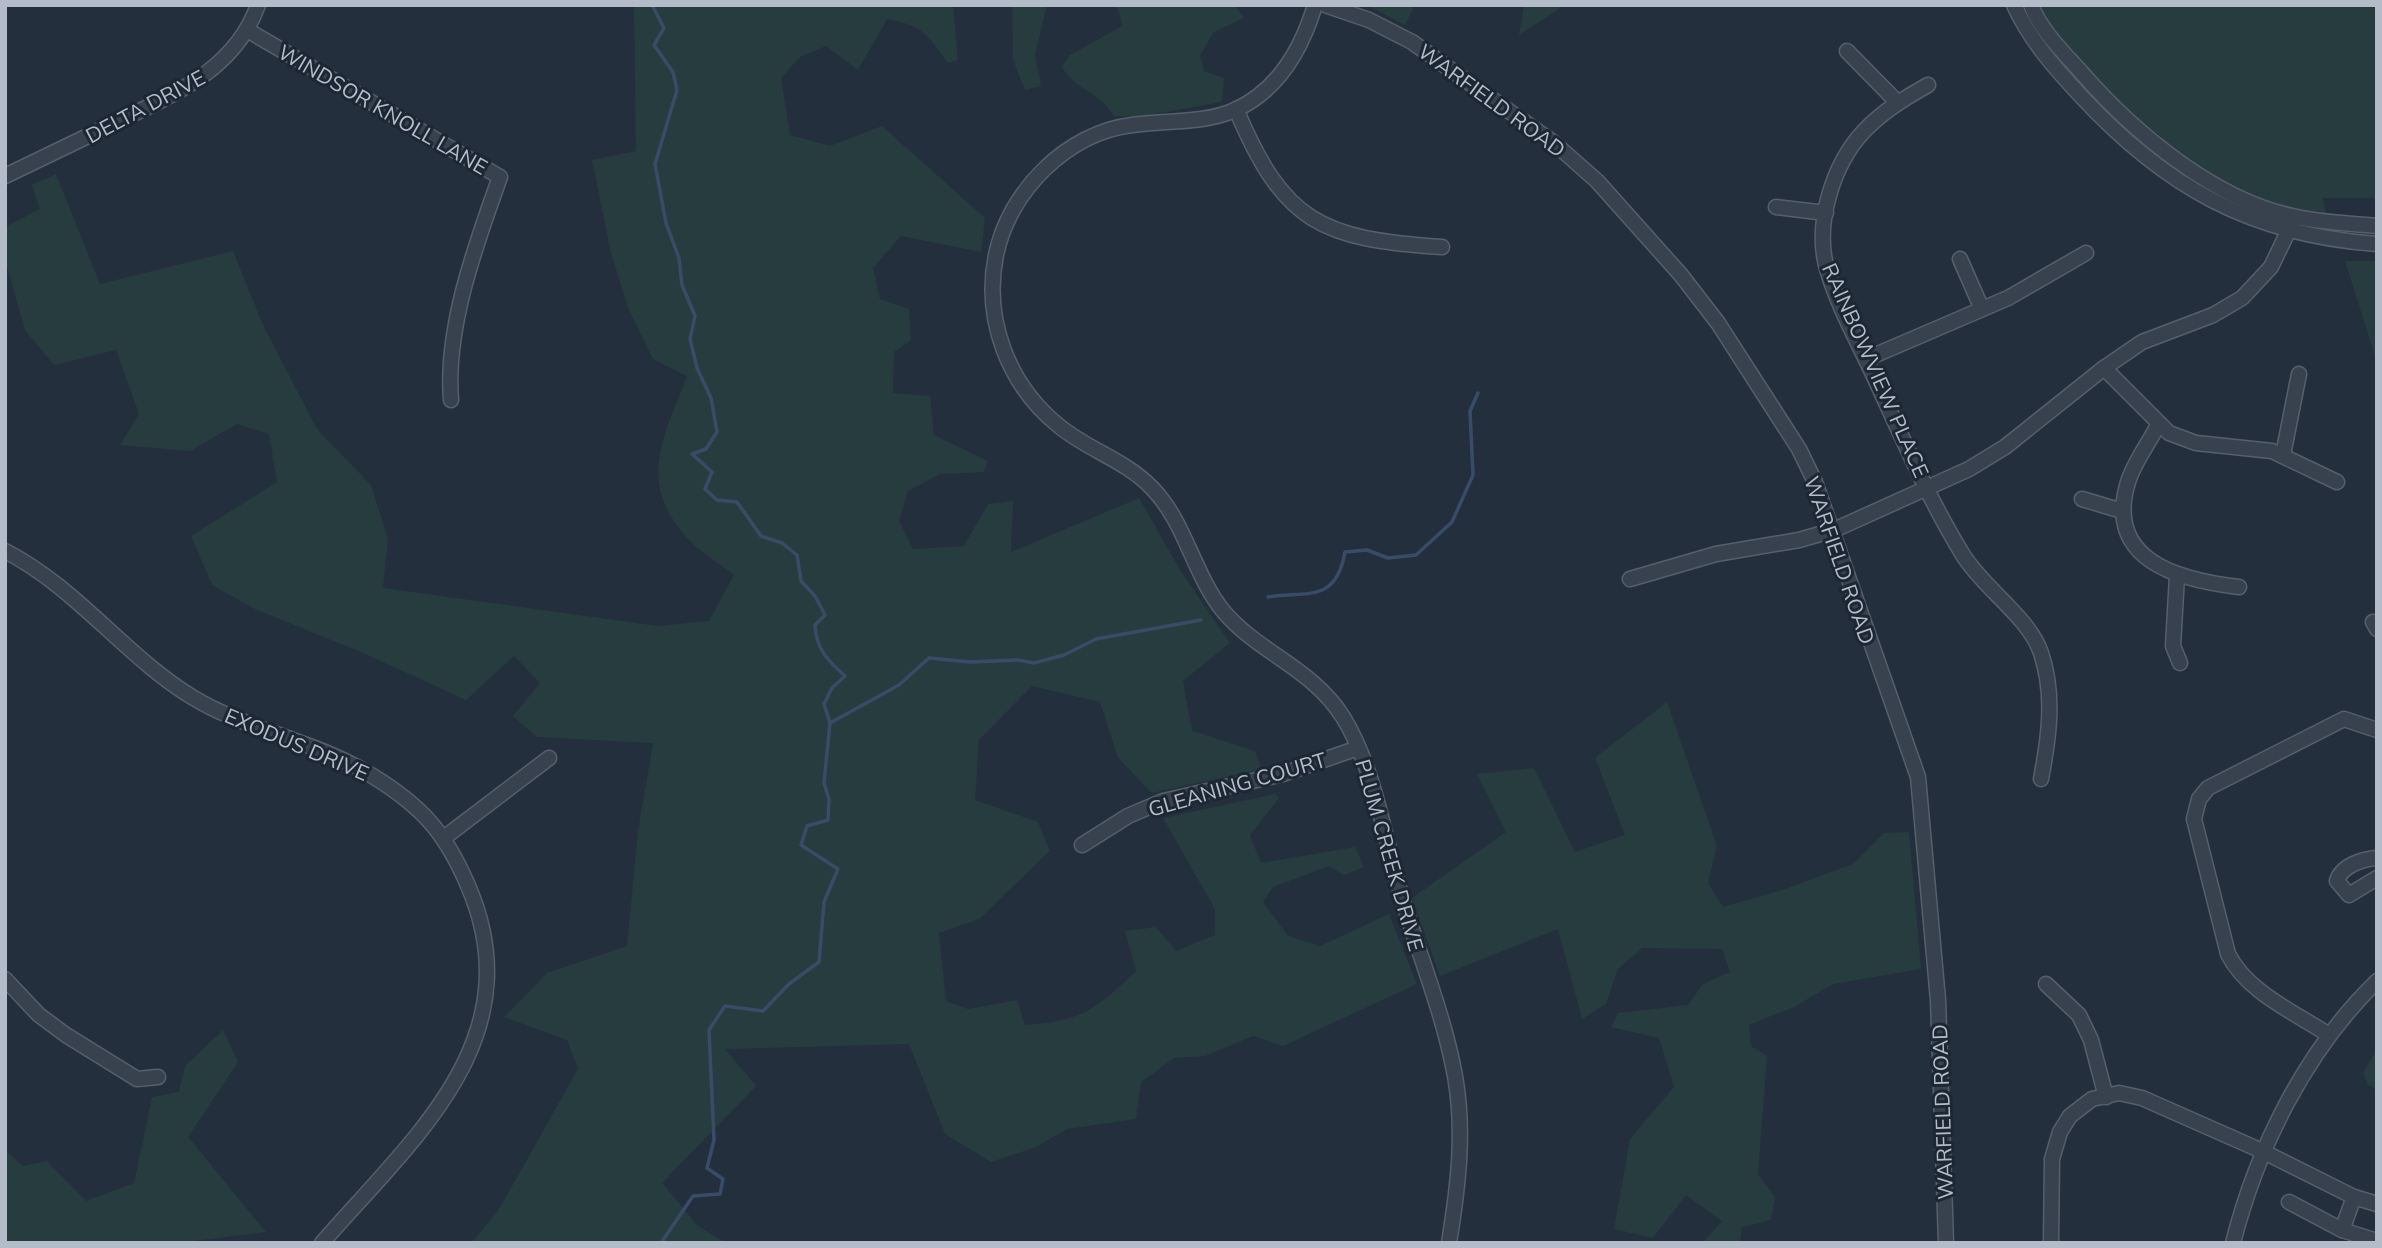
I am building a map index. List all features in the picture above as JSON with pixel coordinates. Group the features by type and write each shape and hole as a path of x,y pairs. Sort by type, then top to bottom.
{"street":[{"name":"DELTA DRIVE","path":"5,176 183,90 214,68 247,30 258,5"},
{"name":"PLUM CREEK DRIVE","path":"1315,5 1305,38 1289,65 1266,89 1236,109 1199,120 1128,125 1090,138 1060,155 1029,185 1012,210 1000,239 995,261 992,305 1000,344 1020,384 1033,401 1061,428 1118,460 1153,489 1177,522 1202,580 1224,611 1244,632 1296,666 1320,687 1343,716 1358,748 1410,926 1445,1032 1455,1077 1460,1121 1458,1188 1449,1243"},
{"name":"WARFIELD ROAD","path":"1325,5 1369,20 1412,42 1554,143 1597,181 1681,275 1718,323 1799,449 1834,530 1881,677 1912,753 1923,804 1938,1000 1946,1243"},
{"path":"2014,5 2026,30 2042,52 2128,143 2186,188 2218,204 2377,244"},
{"path":"2031,5 2052,39 2107,101 2150,140 2204,178 2292,224 2377,226"},
{"name":"WINDSOR KNOLL LANE","path":"247,30 500,177 479,234 453,344 448,369 451,400"},
{"path":"1847,51 1897,102"},
{"name":"RAINBOWVIEW PLACE","path":"1928,85 1897,102 1855,143 1835,180 1826,213 1823,228 1826,267 1927,488 1976,574 2031,632 2040,652 2046,676 2051,726 2041,779"},
{"path":"1236,109 1267,175 1285,198 1310,217 1364,240 1442,247"},
{"path":"1776,207 1826,213"},
{"path":"1630,579 1716,554 1799,540 1834,530 1927,488 2005,447 2141,342 2213,315 2242,298 2271,267 2292,224"},
{"path":"1866,359 1982,309 2087,253"},
{"path":"1959,259 1982,309"},
{"path":"2104,368 2158,425 2169,433 2196,443 2272,451 2337,482"},
{"path":"2283,455 2299,374"},
{"path":"2158,425 2129,480 2122,511 2130,536 2152,564 2177,576 2239,587"},
{"path":"2082,499 2122,511"},
{"name":"EXODUS DRIVE","path":"5,551 37,570 167,679 193,697 234,719 369,773 406,799 445,837 472,896 485,938 486,987 483,1013 473,1047 462,1072 441,1104 322,1243"},
{"path":"2177,576 2174,646 2180,663"},
{"path":"2329,1035 2246,981 2235,967 2228,954 2194,819 2199,799 2208,788 2344,719 2376,729"},
{"name":"GLEANING COURT","path":"1082,845 1128,816 1163,801 1283,774 1358,748"},
{"path":"445,837 549,758"},
{"path":"2377,858 2352,865 2341,873 2337,881 2349,895 2377,878"},
{"path":"5,979 39,1015 66,1035 138,1079 158,1077"},
{"path":"2233,1243 2262,1151 2329,1035 2377,981"},
{"path":"2046,984 2079,1015 2091,1040 2106,1097"},
{"path":"2051,1243 2052,1159 2060,1132 2070,1116 2092,1099 2119,1093 2141,1098 2262,1151 2354,1197 2377,1204"},
{"path":"2342,1230 2354,1197"},
{"path":"2289,1202 2342,1230 2377,1241"}],"green space":[{"path":"634,5 953,5 958,60 948,63 923,33 908,24 887,19 858,70 826,46 800,57 781,78 790,135 830,146 882,126 985,218 981,252 901,236 873,268 880,299 909,309 911,340 894,352 893,393 930,396 934,435 988,461 984,472 940,474 908,491 899,521 913,549 964,546 988,504 1013,501 1011,552 1139,498 1180,570 1230,643 1183,681 1192,731 1255,751 1262,769 1152,793 1118,758 1100,702 1032,686 979,740 975,800 1038,822 1050,851 979,919 939,933 946,1001 968,1009 1017,1000 1025,1025 1061,1020 1098,1004 1136,971 1125,931 1156,927 1176,951 1215,935 1215,909 1163,818 1275,794 1279,798 1250,835 1261,863 1355,847 1364,867 1344,875 1329,866 1273,887 1263,902 1288,936 1320,946 1389,914 1417,984 1283,1046 1253,1036 1205,1056 1174,1058 1141,1082 1136,1119 1067,1129 1036,1147 991,1162 945,1134 909,1044 725,1049 756,1086 662,1183 698,1226 726,1243 471,1243 498,1211 578,1069 567,1040 504,1017 547,973 627,946 638,831 653,743 537,737 513,716 540,683 514,656 466,700 363,653 255,609 212,585 191,536 277,482 269,434 237,424 190,451 120,445 139,414 116,350 54,365 25,330 5,260 5,227 40,209 32,185 56,174 100,284 233,251 263,325 317,429 371,485 388,539 383,588 658,626 709,621 734,575 691,542 674,521 663,500 659,481 663,441 687,376 653,359 628,308 611,253 592,160 636,151"},
{"path":"1012,5 1047,5 1035,55 1041,86 1025,90 1013,60"},
{"path":"1117,5 1234,5 1244,18 1214,32 1200,55 1204,71 1224,78 1222,102 1144,116 1114,116 1102,101 1074,82 1062,67 1070,55 1122,26"},
{"path":"1367,5 1415,5 1405,25"},
{"path":"1524,5 1565,5 1519,35"},
{"path":"2031,5 2377,5 2377,198 2323,198 2327,222 2254,203 2150,140"},
{"path":"2345,261 2377,261 2377,362"},
{"path":"1667,702 1717,846 1708,883 1723,907 1785,889 1853,864 1884,833 1909,832 1921,969 1833,984 1796,1006 1749,1025 1751,1046 1767,1056 1758,1174 1775,1197 1771,1220 1742,1227 1740,1243 1702,1243 1722,1221 1686,1195 1653,1238 1614,1229 1630,1139 1674,1087 1659,1038 1611,1027 1618,1013 1688,1005 1703,984 1730,972 1722,949 1642,948 1618,969 1606,1004 1582,1019 1558,929 1440,976 1412,898 1506,832 1477,774 1534,768 1575,852 1625,835 1595,758"},
{"path":"223,1030 238,1062 188,1137 266,1232 177,1243 5,1243 5,1150 23,1166 47,1161 86,1201 134,1183 152,1097 179,1092 185,1066"},
{"path":"2377,1049 2377,1090 2368,1085 2363,1073"}],"waterway":[{"path":"652,5 664,28 654,45 673,72 677,90 655,164 666,223 679,258 682,285 695,316 690,339 697,368 711,398 717,432 706,449 692,454 712,472 705,489 717,500 737,502 761,536 782,543 797,555 801,581 815,596 825,615 815,625 820,648 845,676 832,688 824,704 830,723 824,783 829,799 828,820 807,826 801,845 838,869 824,902 819,962 789,984 763,1011 725,1006 709,1030 714,1140 707,1168 723,1179 720,1194 693,1196 661,1243"},
{"path":"1268,597 1308,594 1327,587 1335,580 1345,552 1367,550 1388,558 1416,555 1452,522 1473,475 1470,411 1478,393"},
{"path":"830,723 899,685 929,658 970,662 1018,660 1034,663 1064,655 1096,639 1201,620"}]}
